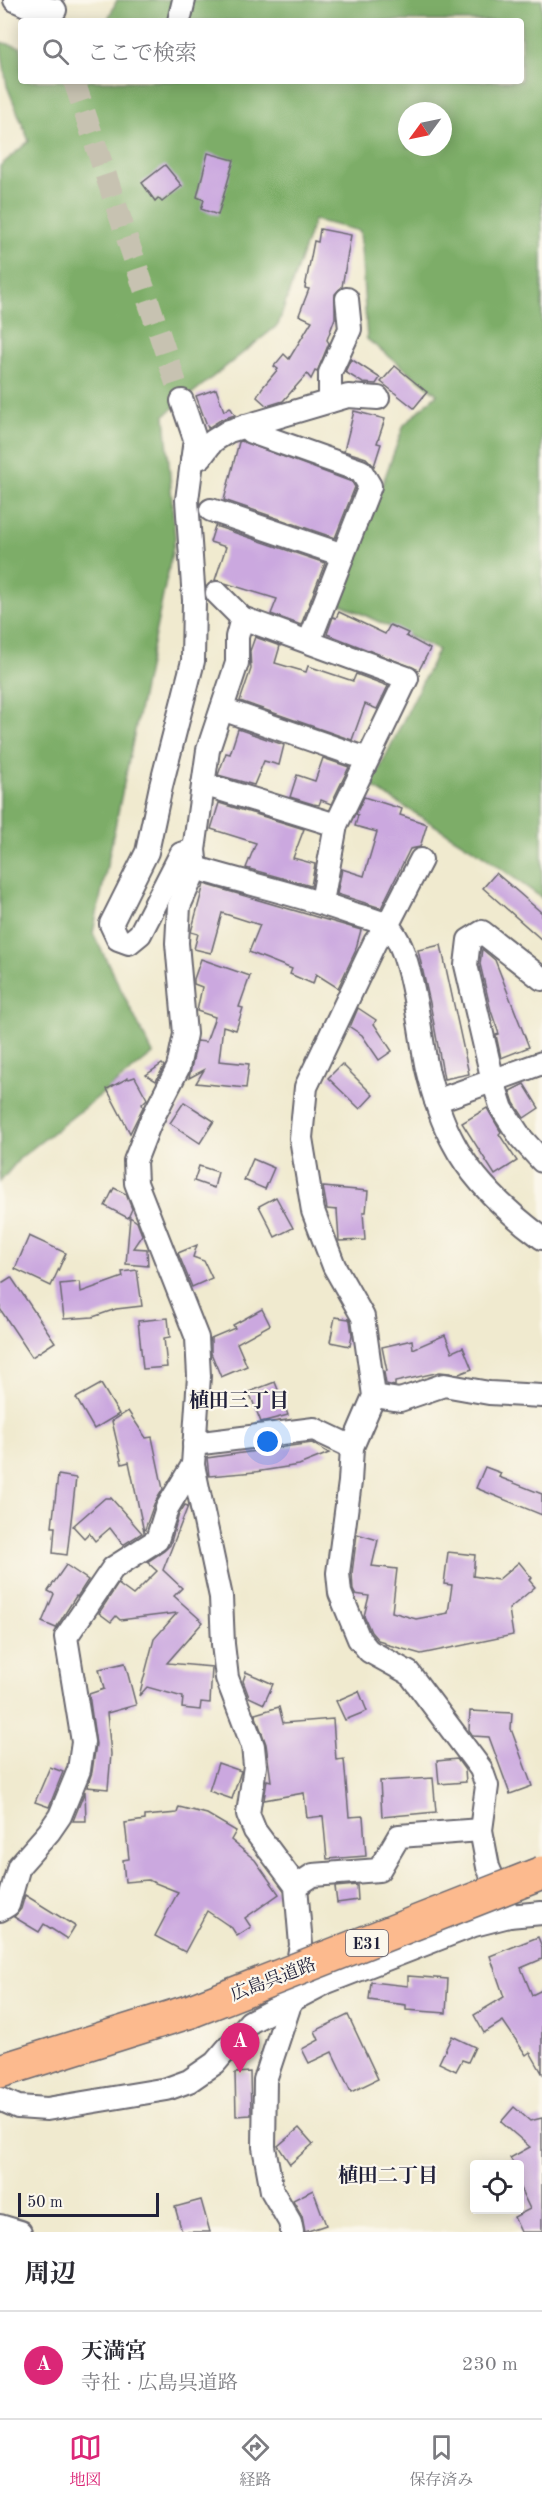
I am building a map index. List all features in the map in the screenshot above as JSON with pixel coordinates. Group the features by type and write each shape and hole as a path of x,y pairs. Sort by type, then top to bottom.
{"highway":[{"name":"広島呉道路","path":"15,2067 191,2011 542,1873"}],"street":[{"path":"15,0 26,5 55,10"},
{"path":"179,18 184,0"},
{"path":"330,401 330,373 350,329 346,299"},
{"path":"192,460 201,457 213,441 245,426 348,396 378,398"},
{"path":"182,401 195,439 187,500 194,600 193,661 161,786 147,852 111,924 118,939 129,943 140,934 182,854 387,926 395,935 406,959 436,1101 453,1142 467,1165 496,1200 542,1238"},
{"path":"245,426 251,432 361,471 370,486 309,642"},
{"path":"211,510 343,555"},
{"path":"217,593 242,618 407,678 336,825 321,902"},
{"path":"242,618 237,637 237,663 208,750 195,859 179,906 177,943 185,1034 178,1068 149,1125 135,1161 136,1183 197,1338 199,1376 194,1455 221,1598 222,1644 227,1678 253,1746 255,1766 248,1814 255,1831 296,1886 301,1945 291,2001 265,2080 264,2147 272,2191 290,2222 292,2232"},
{"path":"222,709 367,759"},
{"path":"203,784 336,825"},
{"path":"421,860 387,926 375,942 306,1087 301,1138 314,1211 334,1266 363,1317 374,1396 352,1447 350,1482 338,1573 340,1593 359,1640 369,1651 409,1673 481,1769 487,1786 482,1830 488,1868 509,1916"},
{"path":"542,979 482,932 469,940 466,965 493,1081 502,1109 521,1138 542,1161"},
{"path":"436,1101 542,1063"},
{"path":"374,1396 400,1400 444,1385 489,1393 542,1396"},
{"path":"194,1455 315,1429 352,1447"},
{"path":"0,1910 8,1905 7,1875 19,1866 60,1816 79,1770 83,1742 66,1637 113,1568 157,1540 168,1508 194,1455"},
{"path":"296,1886 313,1875 380,1870 399,1836 482,1830"},
{"path":"0,2099 18,2107 46,2109 167,2089 189,2081 216,2063 250,2022 327,1982 474,1925 509,1916 542,1913"},
{"path":"0,2226 20,2232"}],"green space":[{"path":"117,0 542,0 542,898 481,854 371,786 438,650 339,603 404,425 437,394 367,339 360,231 314,220 278,325 165,415 175,538 93,933 153,1054 20,1158 0,1182 0,166 29,141 7,86 0,42 18,46 18,84 524,84 524,18 108,18"}],"building":[{"path":"208,153 234,160 218,215 201,209 204,200 197,197"},
{"path":"165,165 182,186 162,202 158,198 155,201 142,183"},
{"path":"320,229 351,235 342,287 335,294 335,318 327,340 329,343 317,372 315,371 311,379 307,374 283,401 267,406 257,397 278,369 274,366 284,354 289,359 312,321 299,315 309,289 305,288 314,241 318,242"},
{"path":"351,359 380,378 376,384 363,383 345,372"},
{"path":"395,366 427,392 414,408 381,382"},
{"path":"216,389 224,411 230,407 235,415 222,419 208,428 196,396"},
{"path":"354,411 385,419 377,443 381,444 374,466 366,458 344,451"},
{"path":"241,441 352,482 355,487 335,538 224,500"},
{"path":"215,526 325,563 301,625 271,614 277,599 215,580 226,547 210,542"},
{"path":"339,612 385,634 390,625 408,633 406,636 430,649 419,670 327,634 333,617 336,618"},
{"path":"255,637 280,646 275,663 306,672 308,666 353,681 356,674 388,686 377,709 365,704 352,740 240,701 251,669 250,651"},
{"path":"238,729 284,745 279,765 264,761 254,785 218,775 226,753 230,754"},
{"path":"323,758 349,767 331,804 321,800 319,805 313,804 290,797 297,775 315,781"},
{"path":"364,797 402,809 400,815 427,824 420,847 410,849 381,908 337,894 342,869 364,876 377,832 355,826 358,815 356,814"},
{"path":"219,803 304,829 293,858 315,864 311,886 246,868 256,843 211,829"},
{"path":"496,873 542,913 542,940 483,888"},
{"path":"204,884 361,930 355,952 338,988 316,974 313,984 290,974 292,969 249,952 260,925 222,913 211,953 194,949 198,934 191,932"},
{"path":"441,945 469,1074 444,1079 418,950"},
{"path":"482,949 495,960 529,1047 501,1058 496,1035 499,1034 480,964"},
{"path":"201,959 250,976 239,1007 243,1008 236,1030 223,1026 219,1061 249,1064 246,1088 196,1083 204,1070 189,1078 197,1041 206,1042 215,1017 197,1011 202,987 194,984 194,979"},
{"path":"358,1008 376,1020 374,1024 392,1051 379,1060 362,1035 350,1027"},
{"path":"162,1064 164,1066 156,1081 146,1075"},
{"path":"342,1064 373,1095 360,1109 328,1078"},
{"path":"135,1077 147,1099 142,1104 143,1107 130,1133 107,1089 128,1078"},
{"path":"524,1084 539,1108 524,1118 514,1103 510,1091"},
{"path":"184,1102 214,1121 200,1143 170,1123"},
{"path":"487,1108 501,1132 499,1134 517,1161 495,1175 462,1123"},
{"path":"253,1159 274,1168 265,1189 244,1180"},
{"path":"199,1166 218,1172 214,1188 194,1181"},
{"path":"323,1187 368,1191 366,1212 363,1212 365,1240 339,1241 337,1210 327,1209"},
{"path":"114,1188 126,1194 132,1209 128,1218 105,1206"},
{"path":"276,1197 293,1228 275,1237 259,1206"},
{"path":"130,1217 137,1222 142,1235 133,1248 147,1249 148,1266 126,1264"},
{"path":"29,1236 66,1253 51,1286 15,1269"},
{"path":"197,1245 193,1257 204,1261 212,1278 192,1287 178,1253"},
{"path":"137,1270 142,1306 116,1309 93,1317 64,1319 60,1284 80,1282 81,1292 123,1277 122,1272"},
{"path":"11,1277 55,1342 32,1357 0,1309 0,1284"},
{"path":"262,1309 270,1325 237,1343 247,1366 221,1377 211,1353 211,1338 235,1328 233,1325"},
{"path":"335,1317 349,1319 352,1335 350,1346 330,1342"},
{"path":"168,1318 170,1337 164,1338 167,1367 143,1369 138,1321"},
{"path":"445,1335 452,1352 463,1347 472,1369 459,1374 440,1372 395,1382 395,1386 386,1384 384,1372 387,1371 382,1347 412,1340 413,1349"},
{"path":"275,1382 288,1415 261,1422 249,1392"},
{"path":"101,1384 119,1414 94,1429 76,1398"},
{"path":"128,1411 146,1438 152,1437 163,1489 154,1504 144,1532 129,1462 122,1464 112,1421"},
{"path":"312,1443 329,1453 299,1465 209,1476 207,1458"},
{"path":"485,1467 501,1473 499,1477 542,1494 542,1515 476,1488"},
{"path":"58,1475 76,1478 67,1555 53,1553 55,1527 52,1527"},
{"path":"105,1498 111,1498 142,1533 123,1545 110,1528 95,1541 89,1533 84,1538 73,1526"},
{"path":"185,1505 188,1506 163,1570 182,1588 174,1596 203,1622 167,1663 212,1667 210,1703 201,1702 200,1710 182,1708 183,1697 147,1687 139,1696 154,1639 177,1613 120,1620 116,1616 111,1622 99,1613 118,1584 133,1595 157,1571 147,1562 170,1545 179,1514"},
{"path":"357,1534 378,1540 372,1566 397,1569 392,1612 416,1619 448,1613 452,1585 444,1584 448,1552 475,1555 473,1576 498,1580 519,1562 532,1578 529,1580 535,1587 509,1609 513,1635 421,1654 378,1640 371,1632 364,1616 369,1596 355,1594 353,1590 352,1573"},
{"path":"66,1565 88,1580 56,1628 42,1622 54,1594 48,1591"},
{"path":"125,1663 136,1705 107,1713 111,1754 108,1789 87,1787 92,1772 96,1744 89,1694 104,1689 99,1669"},
{"path":"246,1672 273,1684 264,1704 249,1697 243,1681"},
{"path":"359,1691 367,1711 345,1720 336,1701"},
{"path":"279,1707 283,1723 333,1719 336,1760 344,1759 349,1817 363,1816 366,1856 327,1859 323,1816 307,1818 304,1793 264,1800 267,1780 271,1781 266,1744 255,1714"},
{"path":"470,1711 512,1713 511,1729 532,1786 510,1794 489,1737 473,1736 469,1730"},
{"path":"457,1759 465,1770 466,1782 439,1784 437,1761"},
{"path":"218,1763 241,1771 232,1799 209,1791"},
{"path":"50,1767 63,1772 49,1807 35,1802"},
{"path":"433,1778 436,1812 382,1817 380,1781"},
{"path":"85,1791 86,1821 73,1821"},
{"path":"179,1807 207,1814 236,1831 231,1840 255,1860 279,1894 245,1918 251,1927 237,1936 232,1928 207,1911 185,1952 155,1936 178,1892 148,1880 125,1882 123,1860 129,1859 125,1823 145,1820 145,1816 177,1813"},
{"path":"357,1885 358,1900 337,1903 335,1887"},
{"path":"25,1895 75,1926 67,1939 44,1924 39,1932 14,1917 21,1909"},
{"path":"538,1937 542,1947 542,1959 521,1968 532,1995 542,1990 542,2073 530,2052 526,2055 503,2021 484,2033 474,2015 504,1997 490,1956"},
{"path":"408,1976 448,1979 446,2013 406,2010 406,2005 369,2000 371,1982 408,1986"},
{"path":"348,2015 378,2079 351,2092 332,2052 309,2063 302,2049 319,2040 315,2031"},
{"path":"452,2036 475,2047 468,2062 462,2060 456,2071 439,2063"},
{"path":"250,2072 251,2115 236,2116 235,2073"},
{"path":"514,2107 530,2121 542,2118 542,2232 521,2232 514,2217 530,2209 524,2196 524,2160 510,2158 530,2147 501,2122"},
{"path":"299,2128 313,2144 290,2164 278,2146"},
{"path":"313,2190 326,2225 305,2232 302,2216 293,2200"},
{"path":"201,2200 210,2232 182,2232 175,2207"}],"tunnel":[{"path":"75,84 182,401"}],"place":[{"name":"天満宮","path":"240,2073"}],"district":[{"name":"植田三丁目","path":"239,1400"},
{"name":"植田二丁目","path":"388,2175"}]}
